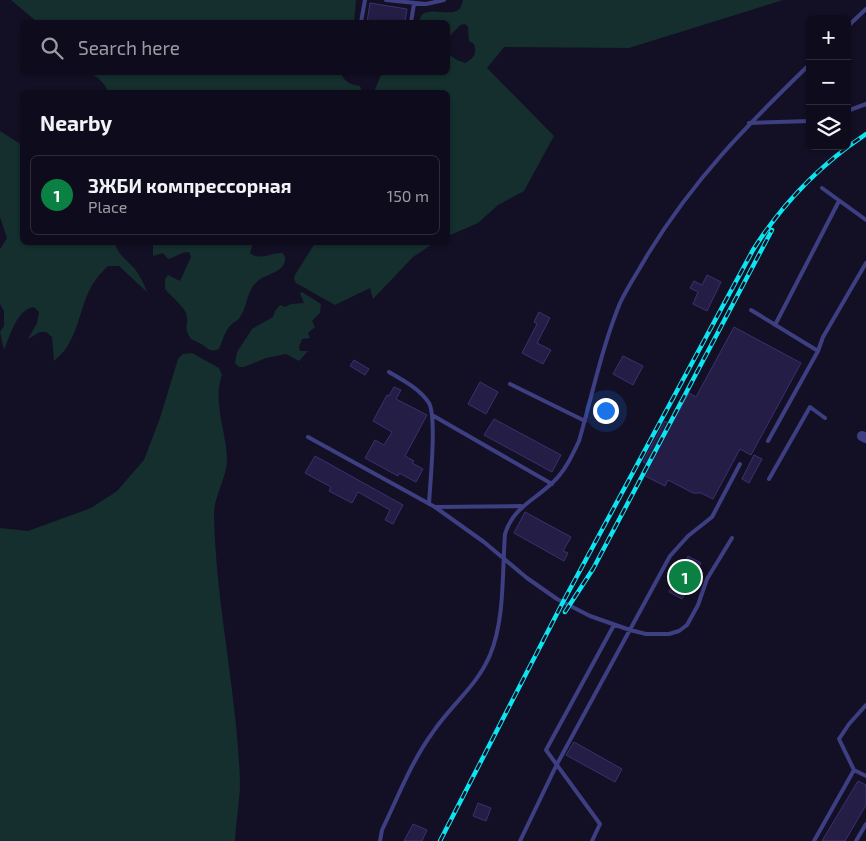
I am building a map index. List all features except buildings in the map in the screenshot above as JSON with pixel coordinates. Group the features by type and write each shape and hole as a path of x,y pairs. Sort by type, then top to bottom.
{"lane":[{"path":"361,20 365,0"},
{"path":"386,0 414,4 426,4 444,0"},
{"path":"411,20 414,4"},
{"path":"851,24 866,9"},
{"path":"380,841 382,830 410,768 441,721 475,682 490,655 499,623 505,534 508,525 522,506 552,484 573,454 585,421 613,325 626,291 676,211 715,160 748,124 806,68"},
{"path":"851,110 866,104"},
{"path":"748,124 806,121"},
{"path":"822,188 866,220"},
{"path":"775,325 839,201"},
{"path":"768,441 818,351 823,337 866,263"},
{"path":"751,310 818,351"},
{"path":"389,372 420,393 428,403 432,416 430,504"},
{"path":"510,384 585,421"},
{"path":"769,479 810,407 825,418"},
{"path":"432,416 552,484"},
{"path":"308,437 435,507 557,599 590,616 646,634 669,634 679,631 686,625 698,605 707,579 732,538"},
{"path":"520,841 556,766 670,556 688,536 712,517 740,464"},
{"path":"435,507 522,506"},
{"path":"592,841 600,824 546,750 614,625"},
{"path":"866,705 838,739 854,770 866,776"},
{"path":"814,841 854,770"},
{"path":"856,841 866,824"}],"green space":[{"path":"11,0 356,0 354,20 35,20"},
{"path":"463,0 783,0 629,48 504,47 487,68 554,136 524,191 498,205 478,223 450,235 450,90 375,90 381,75 450,75 450,55 465,63 473,57 475,47 469,41 468,27 465,24 460,25 450,36 450,20 420,20 421,16 426,13 451,12 456,11"},
{"path":"93,75 342,75 348,82 360,86 361,90 107,90"},
{"path":"0,131 20,144 20,245 116,245 120,254 134,268 148,293 119,266 108,266 87,295 77,326 67,347 54,361 52,337 46,332 40,332 28,339 37,323 39,312 34,307 28,309 19,318 4,350 0,332 4,326 4,311 0,304 0,249 7,238 0,217"},
{"path":"153,245 252,245 250,253 253,255 261,257 282,253 285,256 285,261 280,269 255,284 249,293 243,313 227,330 219,349 212,350 191,339 187,331 185,310 165,289 165,279 168,275 180,281 191,257 189,252 168,259 163,253 153,256"},
{"path":"314,245 431,245 413,257 373,299 370,288 335,305 296,283 295,275"},
{"path":"302,292 321,304 320,313 312,321 315,327 308,333 310,338 302,339 299,347 300,351 308,351 299,361 286,354 239,367 235,363 237,352 252,329 273,317 280,305 285,307 291,304 304,303 300,293"},
{"path":"192,353 219,368 222,375 219,386 219,407 227,461 215,502 214,516 218,582 238,748 240,788 235,841 0,841 0,528 28,531 91,508 117,491 144,460 160,418 178,359 183,354"}],"railway":[{"path":"440,841 563,602 753,250 764,233 804,186 833,158 866,134"},
{"path":"565,612 593,569 772,230"}],"place":[{"name":"ЗЖБИ компрессорная","path":"685,577"}]}
